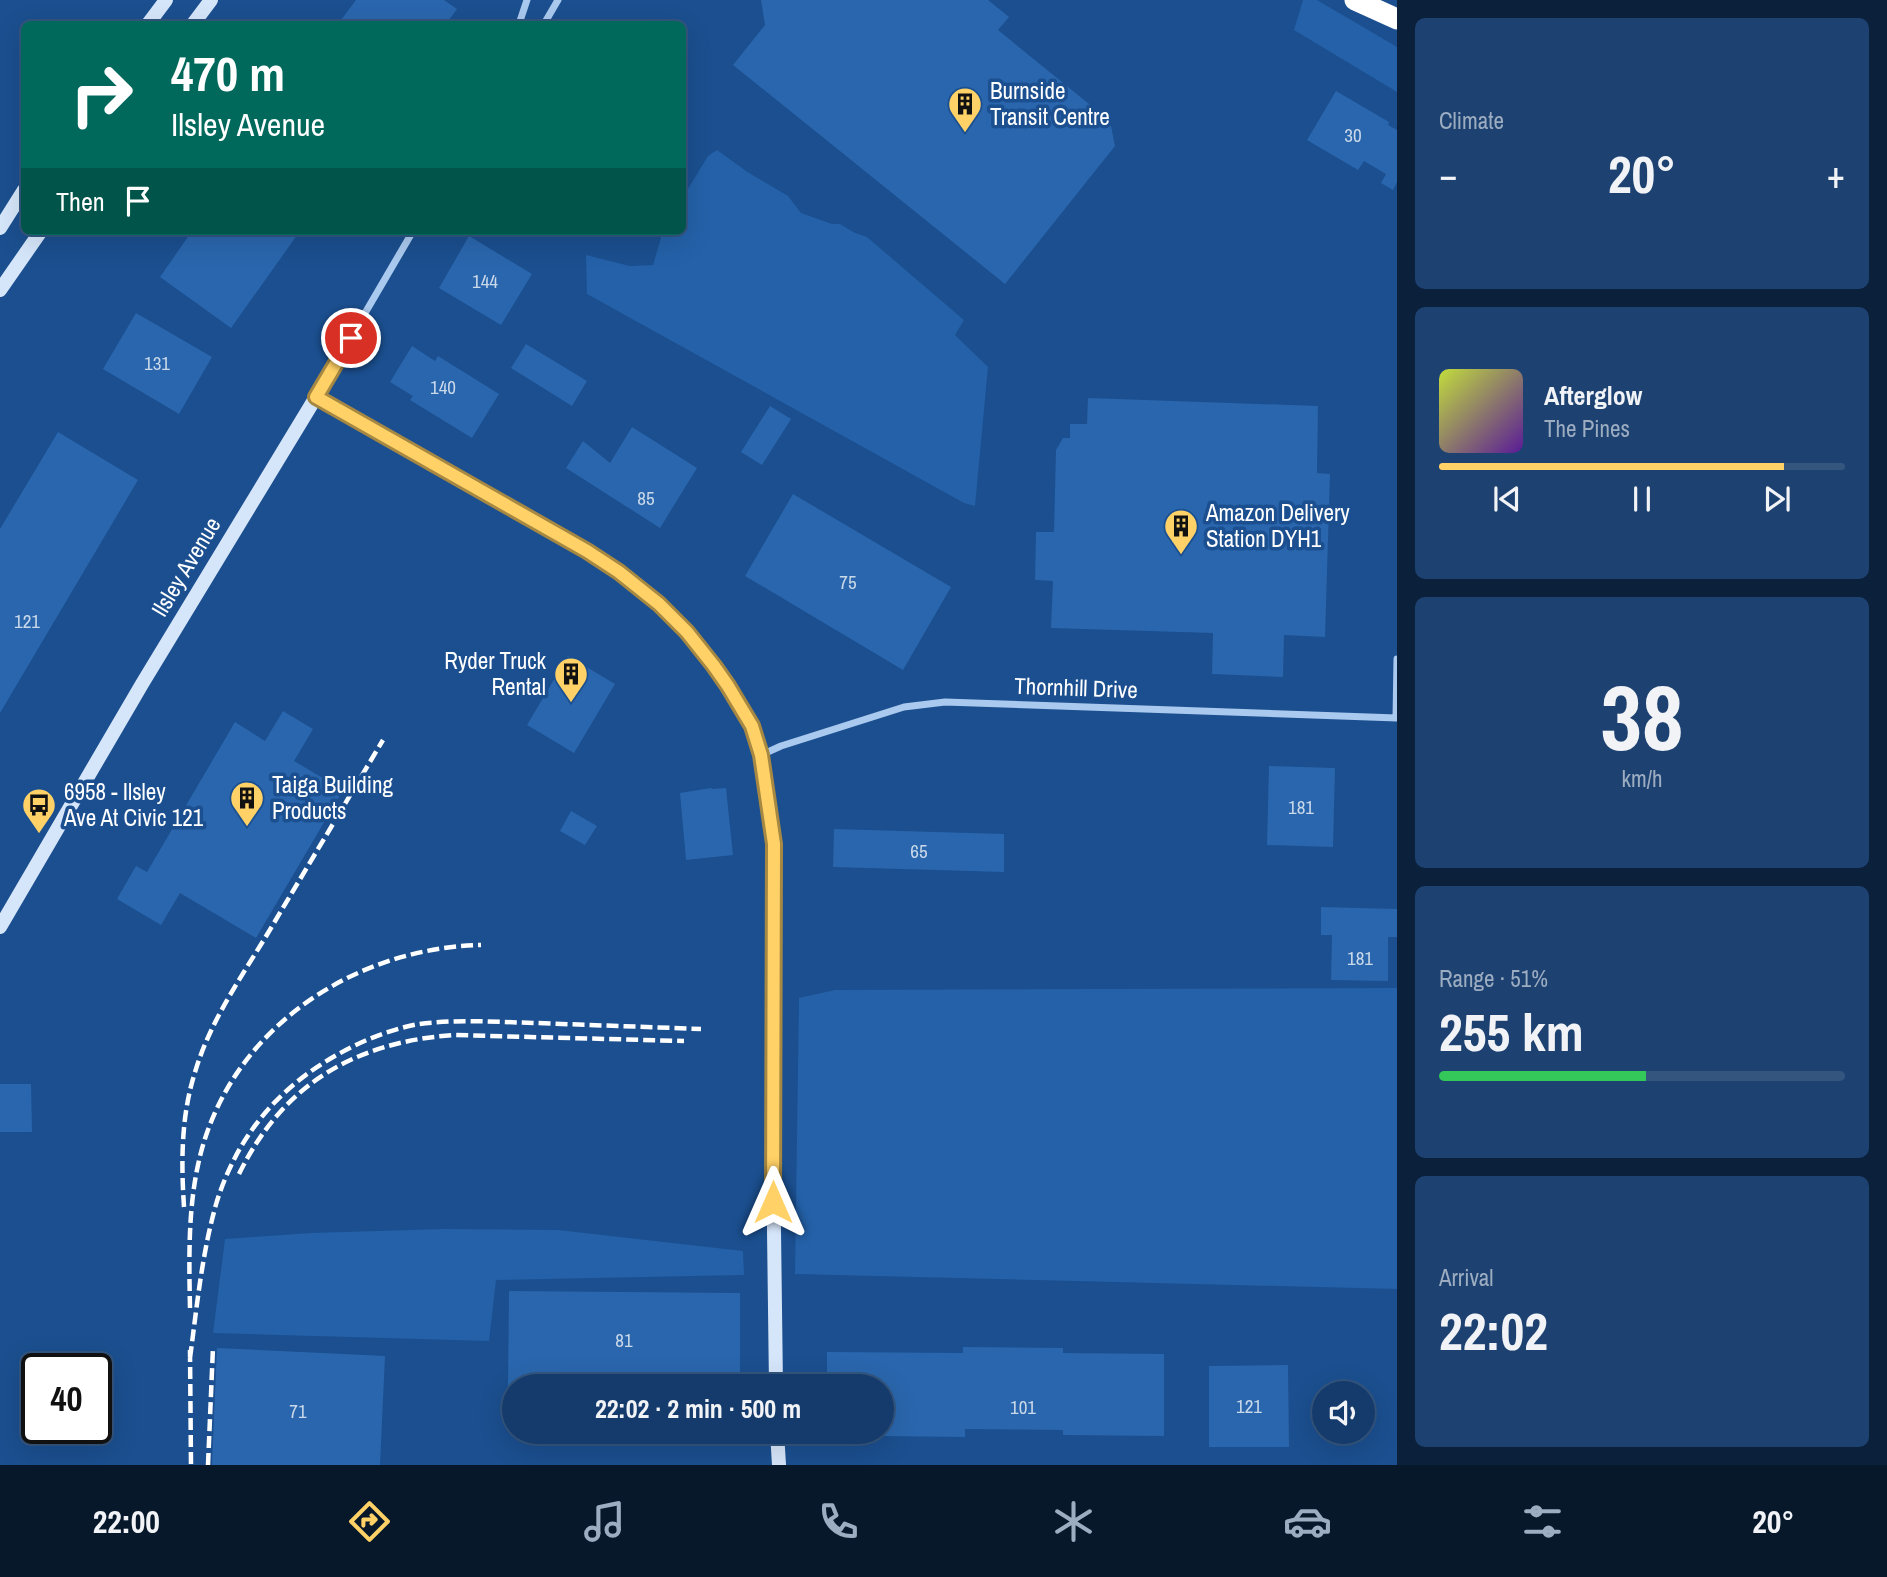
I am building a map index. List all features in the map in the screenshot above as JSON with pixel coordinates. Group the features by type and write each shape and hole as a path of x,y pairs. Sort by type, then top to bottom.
{"highway":[{"path":"1355,0 1397,17"},
{"path":"1372,0 1397,17"}],"street":[{"path":"150,21 166,0"},
{"path":"195,21 211,0"},
{"path":"520,21 527,0"},
{"path":"546,21 558,0"},
{"path":"0,228 21,195"},
{"path":"0,290 38,235"},
{"name":"Ilsley Avenue","path":"0,927 411,235"},
{"path":"316,397 587,551 619,572 659,604 687,632 714,666 752,726 761,755 774,844 776,1374"},
{"path":"1396,718 1397,659"},
{"name":"Thornhill Drive","path":"761,755 781,746 904,707 945,702 1396,718"},
{"path":"778,1444 779,1465"}],"shaded area":[{"path":"1303,0 1317,0 1397,47 1397,92 1294,30"},
{"path":"717,150 788,196 801,213 832,224 840,224 867,237 964,320 955,335 988,367 975,506 964,503 587,294 586,255 630,266 653,265 662,235 686,235 686,192 708,156"},
{"path":"1397,988 1397,1289 795,1274 799,998 835,990"},
{"path":"443,1229 558,1230 743,1251 744,1275 496,1280 489,1341 213,1333 225,1239"}],"building":[{"path":"356,0 444,0 457,9 448,21 340,21"},
{"name":"Burnside Transit Centre","path":"761,0 988,0 1009,17 998,30 1110,121 1115,146 1005,284 733,65 765,25"},
{"path":"1336,91 1389,122 1388,125 1397,130 1397,182 1393,190 1381,183 1386,174 1364,161 1358,170 1307,140"},
{"path":"189,235 297,235 231,328 160,277"},
{"path":"469,236 532,274 501,325 439,288"},
{"path":"136,313 212,357 179,414 103,369"},
{"path":"526,344 587,381 572,406 511,368"},
{"path":"412,346 435,361 438,356 499,394 472,438 410,400 413,396 390,382"},
{"name":"Amazon Delivery Station DYH1","path":"1088,398 1318,406 1317,473 1330,474 1325,637 1284,635 1283,677 1212,674 1213,633 1051,628 1053,581 1035,580 1036,532 1054,532 1056,450 1063,438 1070,438 1070,424 1087,424"},
{"path":"770,406 791,419 762,465 741,452"},
{"path":"632,427 697,468 660,528 566,468 583,441 610,463"},
{"path":"58,432 138,480 0,713 0,529"},
{"path":"793,494 951,587 903,670 745,576"},
{"name":"Ryder Truck Rental","path":"568,656 615,684 574,753 527,725"},
{"name":"Taiga Building Products","path":"283,711 313,729 294,761 343,790 256,938 180,893 161,925 117,899 136,866 147,872 235,722 265,741"},
{"path":"1269,766 1335,768 1333,847 1267,845"},
{"path":"726,788 733,855 686,860 680,793"},
{"path":"571,811 597,826 585,845 560,831"},
{"path":"834,829 1004,834 1004,872 833,867"},
{"path":"1321,907 1397,909 1397,937 1388,937 1388,981 1331,980 1332,935 1321,935"},
{"path":"0,1084 31,1084 32,1132 0,1132"},
{"path":"509,1291 740,1293 740,1374 508,1374"},
{"path":"963,1347 1063,1348 1063,1353 1164,1354 1164,1436 1063,1435 1063,1430 965,1429 965,1437 894,1436 894,1374 827,1374 827,1352 963,1353"},
{"path":"217,1348 385,1356 380,1465 212,1465"},
{"path":"1288,1365 1289,1447 1209,1447 1209,1366"}],"railway":[{"path":"184,1207 185,1120 191,1086 202,1051 228,999 383,740"},
{"path":"190,1308 191,1218 198,1165 213,1117 236,1075 266,1038 301,1006 342,981 386,962 433,950 481,945"},
{"path":"190,1358 207,1240 227,1175 239,1151 269,1109 307,1074 330,1059 386,1033 434,1022 701,1029"},
{"path":"239,1174 257,1142 277,1115 300,1092 326,1073 354,1058 385,1047 418,1039 454,1035 684,1041"},
{"path":"208,1465 213,1347"},
{"path":"190,1350 191,1465"}],"place":[{"name":"Burnside Transit Centre","path":"965,134"},
{"name":"Amazon Delivery Station DYH1","path":"1181,556"},
{"name":"Ryder Truck Rental","path":"571,704"},
{"name":"Taiga Building Products","path":"247,828"},
{"name":"6958 - Ilsley Ave At Civic 121","path":"39,835"}],"route":[{"path":"351,338 316,397 587,551 619,572 659,604 687,632 728,686 752,726 761,755 774,844 773,1202"}]}
